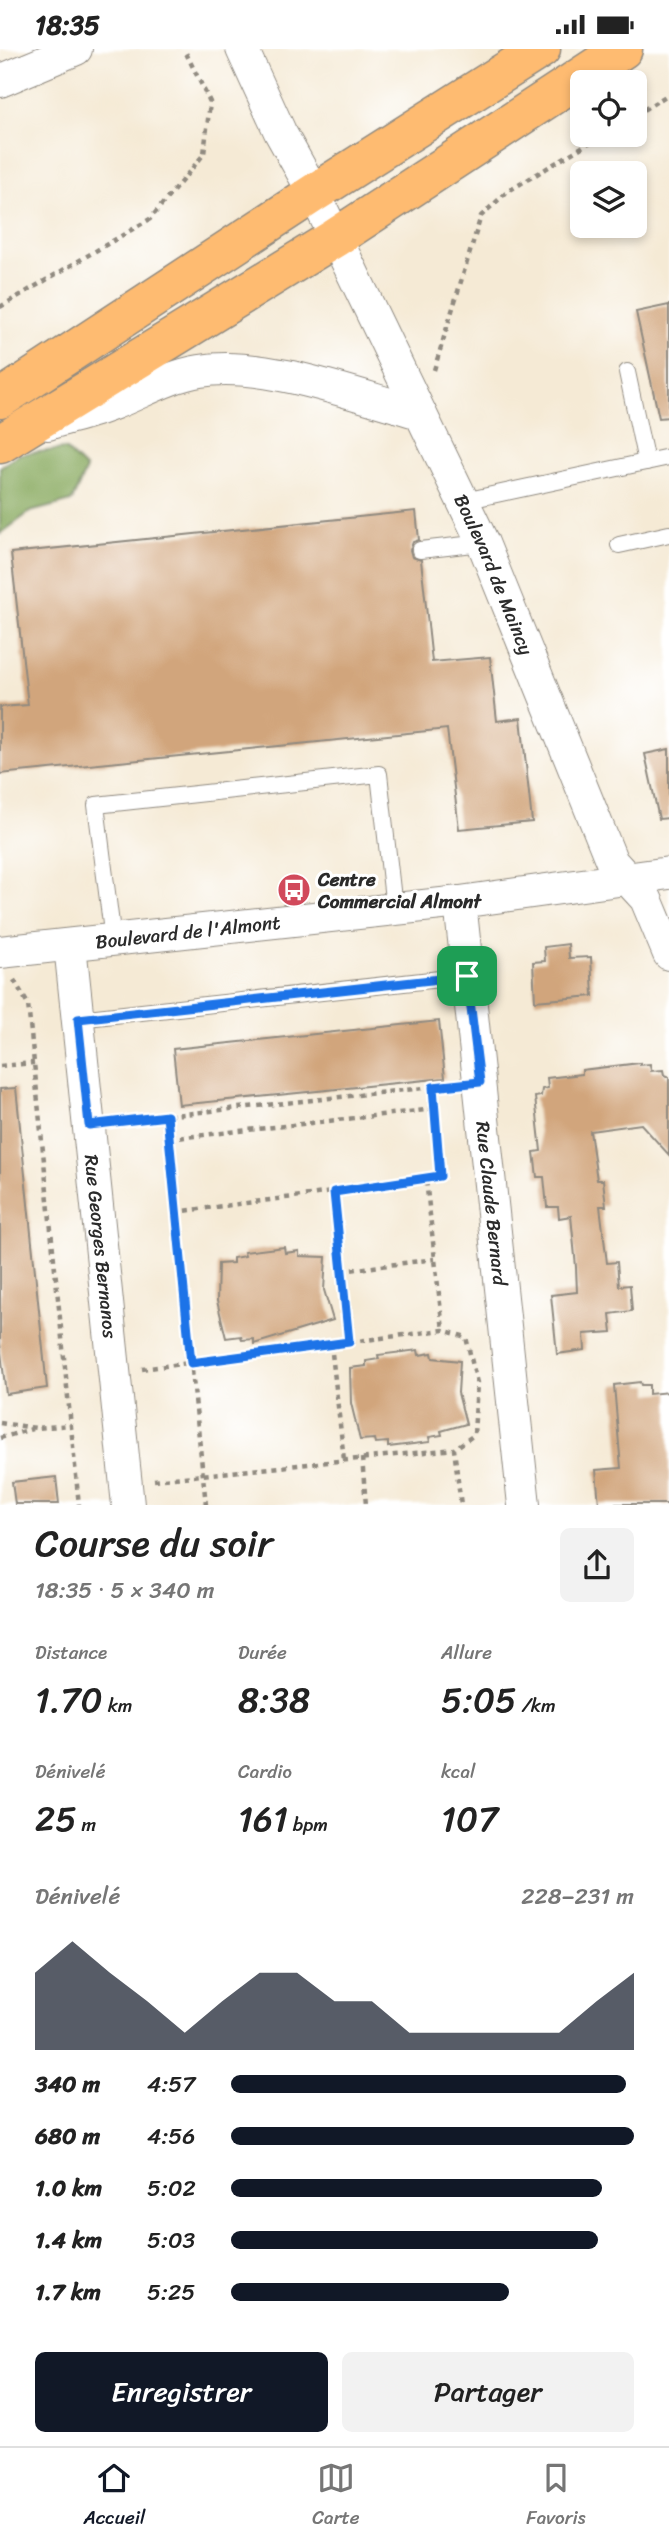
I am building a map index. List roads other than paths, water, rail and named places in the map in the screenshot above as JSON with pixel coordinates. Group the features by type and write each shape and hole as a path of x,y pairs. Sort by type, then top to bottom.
{"main road":[{"path":"0,399 314,193 541,49"},
{"path":"7,439 335,238 623,49"}],"street":[{"path":"0,81 76,49"},
{"name":"Boulevard de Maincy","path":"242,49 280,132 314,193 464,501 612,862 646,899 669,954"},
{"path":"7,439 115,404 175,377 221,369 293,378 420,413"},
{"name":"Boulevard de l'Almont","path":"4,951 460,902 669,873"},
{"name":"Rue Claude Bernard","path":"460,902 524,1504"},
{"name":"Rue Georges Bernanos","path":"70,945 128,1504"}],"lane":[{"path":"627,372 646,462"},
{"path":"464,501 669,457"},
{"path":"619,545 669,534"},
{"path":"420,550 483,543"},
{"path":"113,940 96,805 379,774 394,908"},
{"path":"78,1019 467,976"}],"place":[{"name":"Centre Commercial Almont","path":"294,890"}]}
